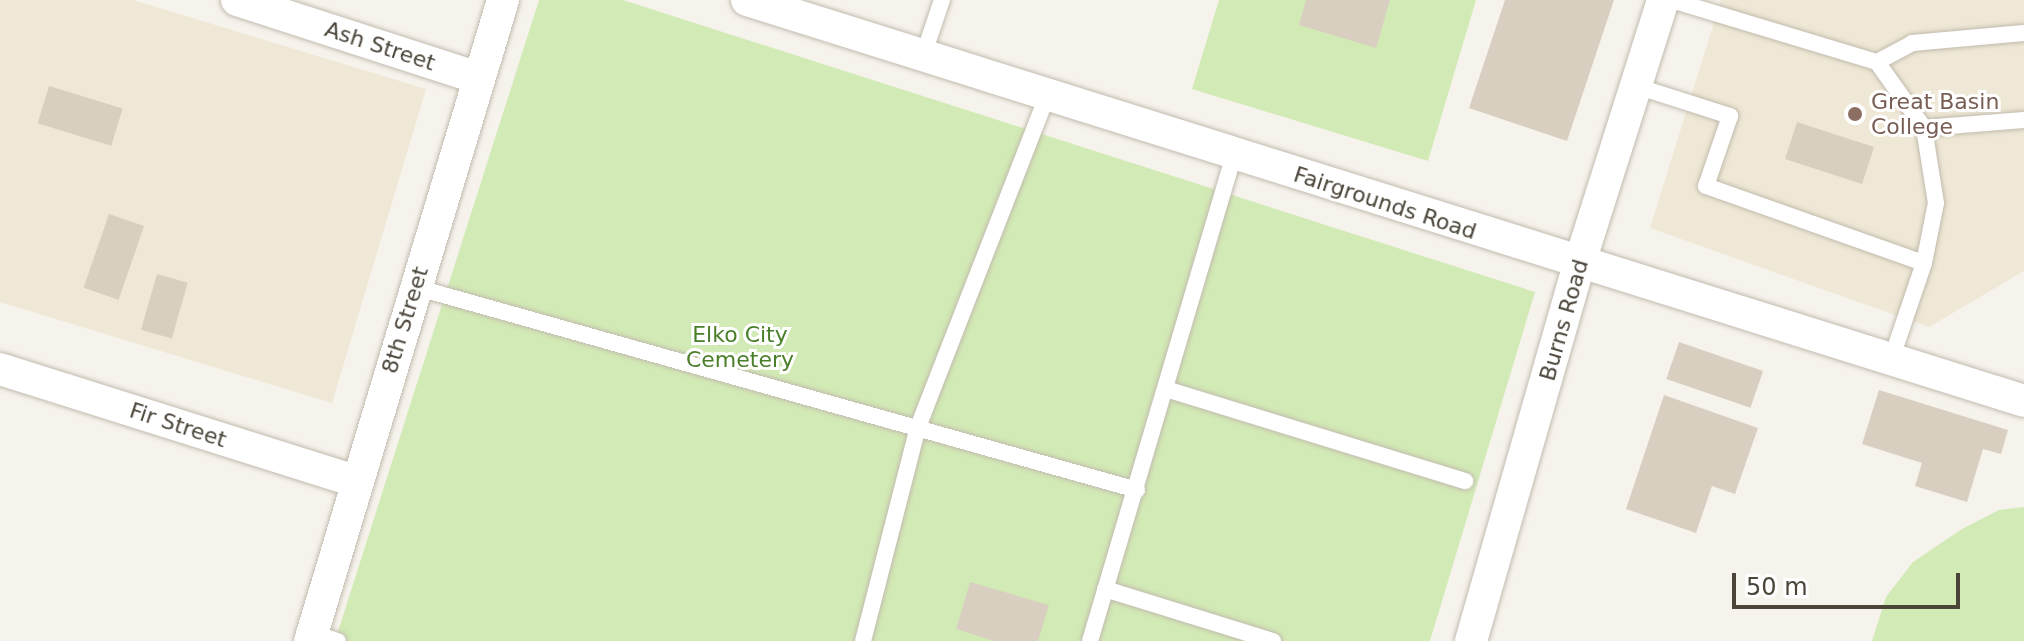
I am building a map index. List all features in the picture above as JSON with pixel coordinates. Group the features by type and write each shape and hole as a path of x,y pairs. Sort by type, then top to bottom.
{"street":[{"name":"Ash Street","path":"237,0 478,78"},
{"name":"8th Street","path":"320,638 356,481 503,0"},
{"name":"Fairgrounds Road","path":"747,0 1579,265 2024,401"},
{"name":"Burns Road","path":"1471,641 1579,265 1663,0"},
{"name":"Fir Street","path":"0,369 356,481"}],"lane":[{"path":"923,56 942,0"},
{"path":"1671,0 1877,62 1924,128 1936,203 1924,263 1891,360"},
{"path":"1877,62 1912,43 2024,33"},
{"path":"1636,86 1730,116 1706,186 1924,263"},
{"path":"863,641 918,427 1047,96"},
{"path":"1924,128 2024,120"},
{"path":"1090,641 1169,390 1234,155"},
{"path":"415,287 1137,490"},
{"path":"1169,390 1465,481"},
{"path":"1105,589 1273,641"}],"shaded area":[{"path":"0,0 133,0 426,89 332,403 0,302"},
{"name":"Great Basin College","path":"1721,0 2024,0 2024,271 1929,327 1650,228"}],"green space":[{"name":"Elko City Cemetery","path":"539,0 623,0 1535,292 1430,641 335,641"},
{"path":"1219,0 1476,0 1428,161 1192,89"},
{"path":"2024,507 2024,641 1872,641 1886,597 1913,562 1962,529 1999,510"}],"building":[{"path":"1306,0 1390,0 1376,48 1299,25"},
{"path":"1505,0 1614,0 1567,141 1469,108"},
{"path":"49,86 123,109 111,146 38,123"},
{"path":"1797,122 1874,147 1862,184 1785,159"},
{"path":"109,214 144,226 119,300 84,288"},
{"path":"157,274 188,283 172,339 141,330"},
{"path":"1679,342 1763,371 1750,408 1666,379"},
{"path":"1879,390 2008,430 2001,454 1983,449 1967,502 1915,486 1922,463 1862,444"},
{"path":"1664,395 1758,428 1735,494 1712,486 1696,533 1626,509"},
{"path":"970,582 1049,605 1038,641 994,641 956,629"}],"place":[{"name":"Great Basin College","path":"1855,114"}]}
